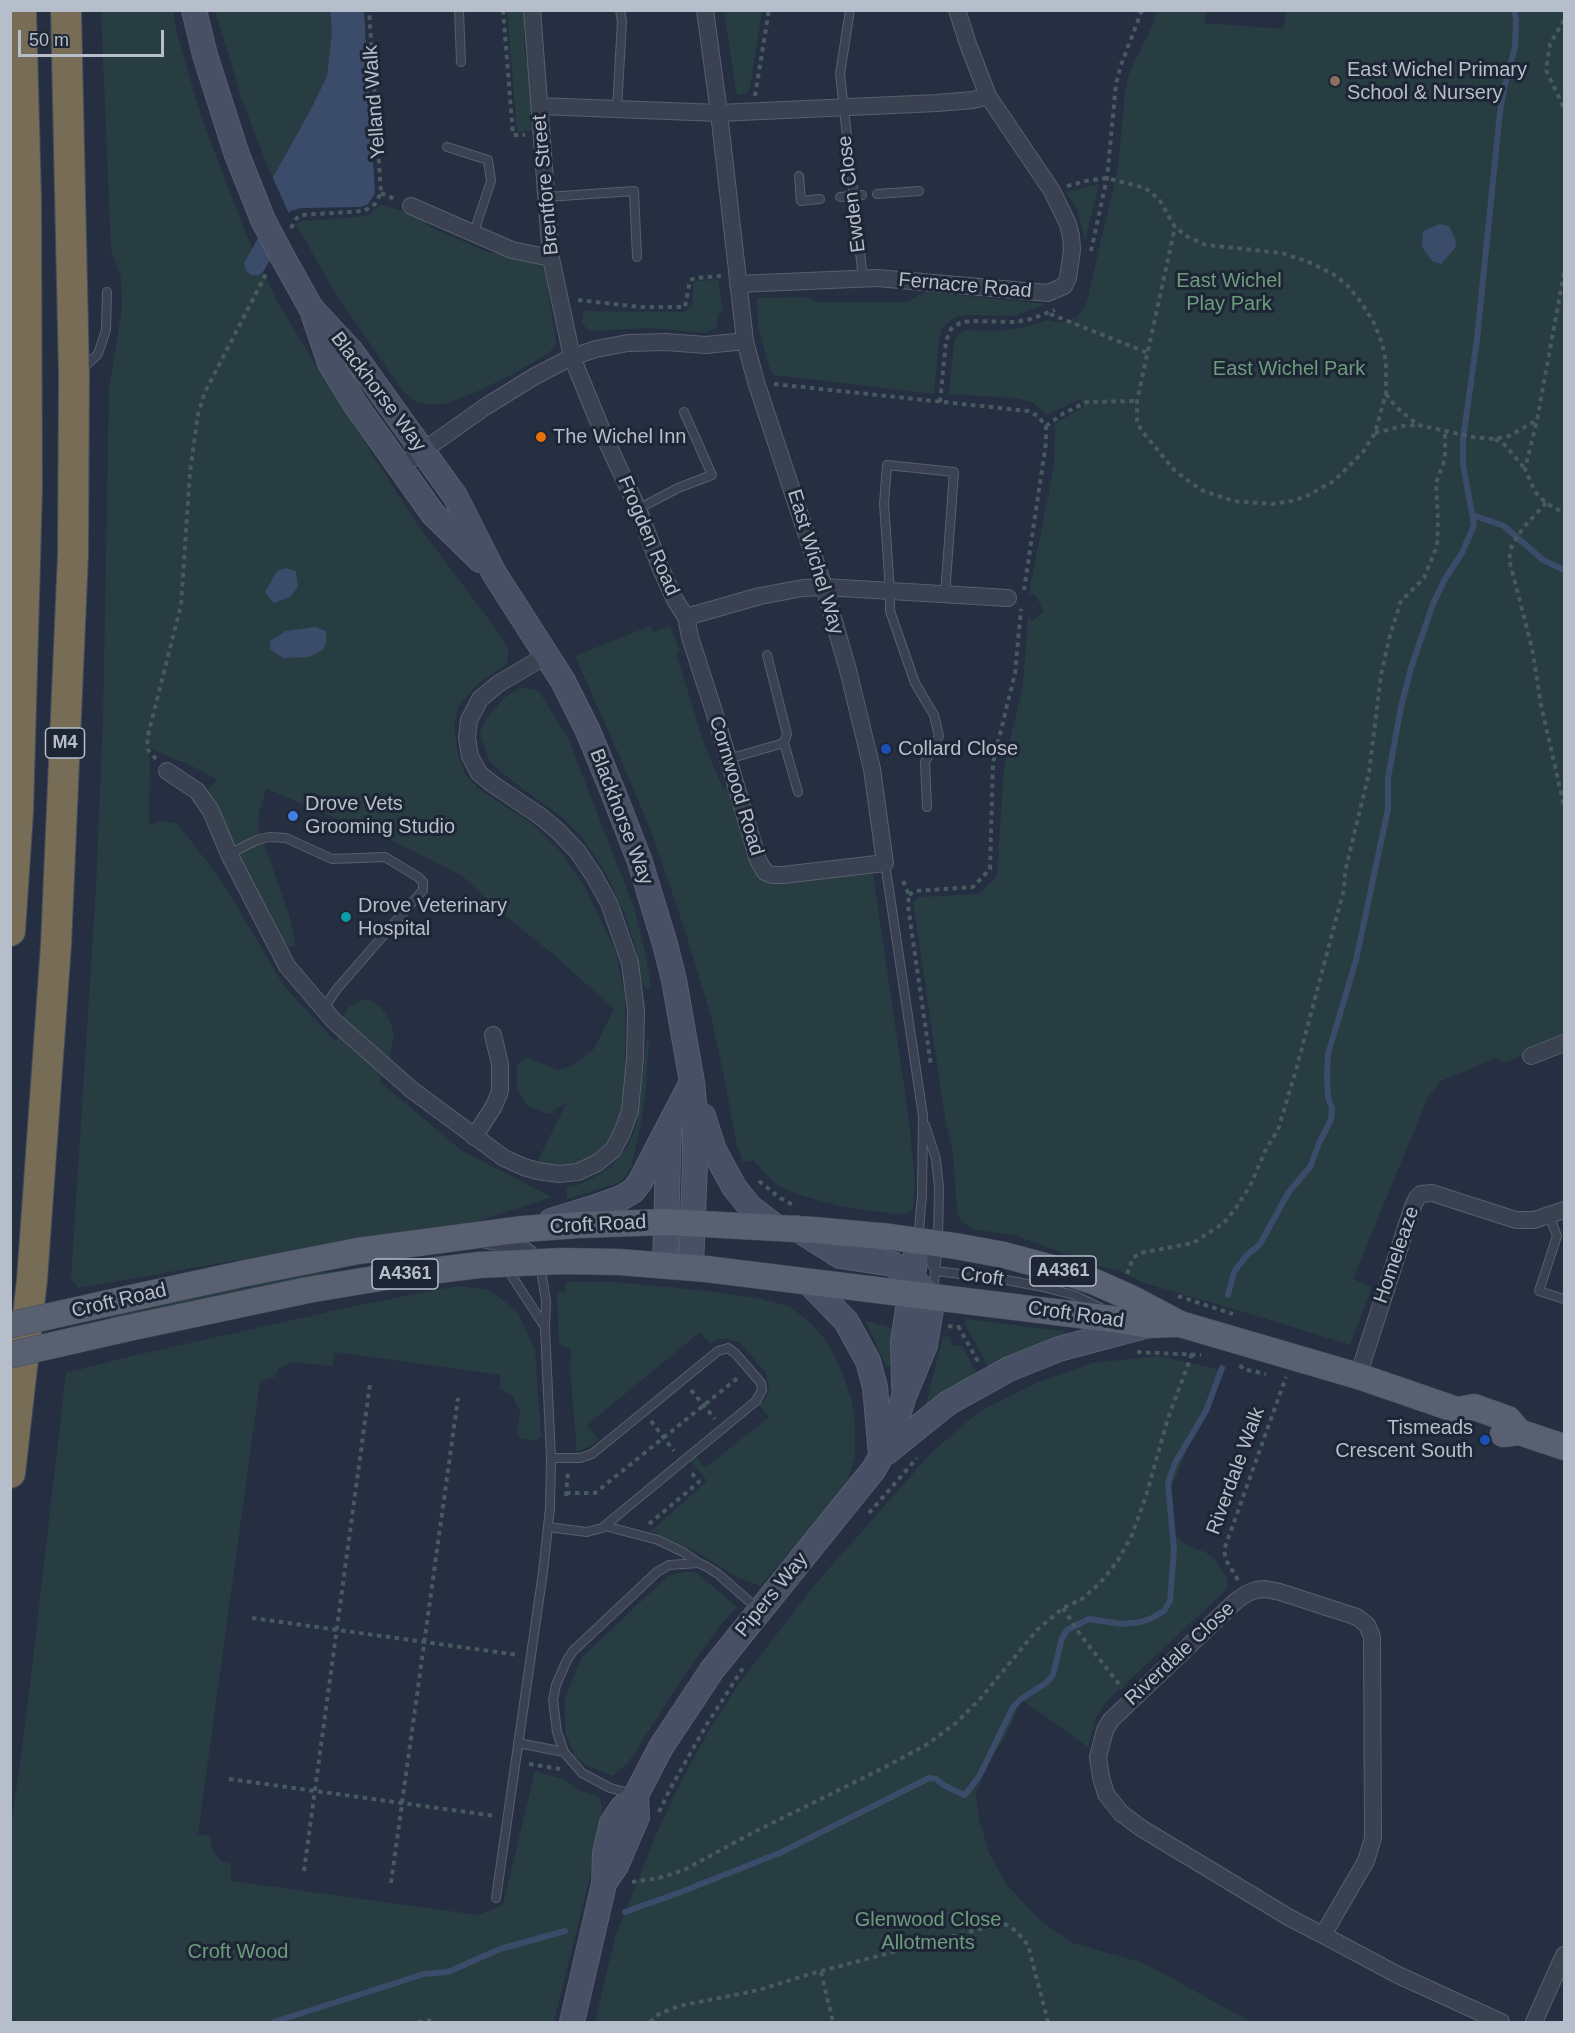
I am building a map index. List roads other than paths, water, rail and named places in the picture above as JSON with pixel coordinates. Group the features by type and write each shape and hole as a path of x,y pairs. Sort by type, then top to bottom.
{"highway":[{"name":"M4","path":"10,931 18,812 27,489 26,198 21,10"},
{"name":"M4","path":"10,1473 32,1280 56,945 74,555 74,375 66,10"}],"main road":[{"name":"Blackhorse Way","path":"194,10 205,55 236,152 264,220 311,308 334,369 438,519 494,573"},
{"name":"Blackhorse Way","path":"311,308 351,351 455,496 494,573 547,655 588,731 640,862 657,913 674,980 692,1082 696,1127 691,1268"},
{"path":"523,1229 596,1208 631,1193 640,1182 692,1082"},
{"path":"692,1082 714,1150 734,1187 750,1207 790,1221 840,1256 891,1263 918,1291"},
{"path":"665,1265 669,1126"},
{"name":"Croft Road","path":"10,1325 246,1273 358,1251 452,1238 579,1225 790,1221 1004,1255 1056,1269 1095,1282 1180,1323 1290,1368 1358,1376 1457,1410 1469,1423 1502,1435 1519,1432 1564,1447"},
{"path":"918,1291 928,1242"},
{"name":"Croft Road","path":"10,1355 319,1288 398,1275 539,1261 665,1265 918,1291 1138,1324 1180,1323"},
{"path":"807,1281 846,1321 868,1361 875,1387 882,1457"},
{"name":"Pipers Way","path":"572,2022 604,1884 605,1853 612,1823 622,1808 636,1795 661,1747 701,1686 882,1457 891,1438 904,1396 923,1353 929,1323 918,1291"},
{"name":"Pipers Way","path":"904,1396 903,1342 918,1291"},
{"path":"882,1457 948,1403 1009,1369 1059,1349 1138,1324"}],"street":[{"name":"Brentfore Street","path":"532,10 551,258 572,357"},
{"name":"East Wichel Way","path":"705,10 745,341 824,587 848,670 867,745 885,863"},
{"name":"Fernacre Road","path":"738,279 910,280 1048,293 1064,286 1068,278 1072,243 1068,224 1052,191 988,96 957,10"},
{"name":"Ewden Close","path":"540,106 719,113 938,103 973,100 988,96"},
{"path":"411,206 512,250 551,258"},
{"path":"400,467 528,380 572,357 605,346 665,342 706,345 745,341"},
{"name":"Frogden Road","path":"572,357 605,438 638,509 661,569 675,600 686,617 760,596 803,588 824,587"},
{"path":"824,587 1008,598"},
{"name":"Cornwood Road","path":"686,617 690,637 758,860 765,872 771,875 783,875 885,863"},
{"path":"167,771 197,791 211,811 229,854 287,966 323,1010 412,1090 504,1158 524,1167 559,1174 578,1172 597,1163 613,1150 627,1124 632,1098 636,999 630,963 609,903 578,852 540,816 479,773 473,764 468,747 469,720 480,699 502,681 547,655"},
{"path":"474,1137 494,1106 500,1091 500,1064 492,1035"},
{"path":"1530,1056 1563,1049"},
{"name":"Homeleaze","path":"1358,1376 1417,1198 1421,1194 1432,1193 1516,1220 1534,1220 1557,1212"},
{"name":"Riverdale Close","path":"1323,1935 1366,1861 1373,1838 1372,1637 1366,1625 1357,1617 1266,1589 1246,1594 1236,1601 1112,1720 1105,1730 1098,1757 1106,1794 1121,1813 1151,1834 1290,1918 1398,1975 1501,2022"},
{"path":"1534,2022 1564,1955"}],"lane":[{"path":"459,10 461,62"},
{"path":"617,110 622,21 620,10"},
{"name":"Ewden Close","path":"850,10 840,74 857,196 862,279"},
{"path":"447,147 488,160 491,181 474,232"},
{"path":"799,176 801,201 820,199"},
{"path":"547,197 634,191 637,257"},
{"path":"877,194 919,191"},
{"path":"840,198 857,196"},
{"path":"74,375 98,354 106,330 107,292"},
{"path":"638,509 678,488 712,475 684,412"},
{"path":"927,807 925,762 939,736 934,715 915,683 890,611 884,504 887,465 954,472 945,595"},
{"path":"767,655 787,734 784,743 798,792"},
{"path":"727,759 784,743"},
{"path":"229,854 263,838 286,838 332,859 385,857 423,882 423,890 336,990 323,1010"},
{"name":"East Wichel Way","path":"885,863 922,1116 938,1170 939,1203 928,1242"},
{"name":"East Wichel Way","path":"922,1116 922,1195 928,1242"},
{"name":"Homeleaze","path":"1557,1212 1557,1236 1539,1291 1564,1299"},
{"path":"452,1238 507,1248 527,1247 539,1261 545,1287 551,1458 548,1527 496,1898"},
{"name":"Croft","path":"928,1242 936,1270"},
{"name":"Croft","path":"928,1242 936,1270"},
{"path":"504,1264 545,1327"},
{"name":"Croft","path":"918,1291 936,1270"},
{"name":"Croft","path":"936,1270 1043,1287 1083,1299 1138,1324"},
{"path":"548,1527 594,1532 605,1526 756,1401 762,1390 761,1383 728,1348 718,1351 592,1454 569,1459 551,1458"},
{"path":"605,1526 667,1544 718,1574 759,1611"},
{"path":"636,1795 610,1788 592,1779 574,1765 564,1752 555,1724 553,1700 556,1685 573,1651 662,1568 680,1563 699,1563"},
{"path":"518,1743 564,1752"}],"water":[{"path":"330,11 364,11 375,194 368,204 361,207 301,208 290,211 260,265 244,228 309,113 327,76 332,32"},
{"path":"1440,224 1449,226 1455,238 1456,247 1441,264 1432,261 1422,247 1423,231"},
{"path":"286,568 296,571 298,587 290,597 274,603 265,592 277,571"},
{"path":"316,627 326,631 326,641 324,649 309,657 283,658 270,649 270,641 286,631"}],"waterway":[{"path":"1228,1295 1234,1272 1246,1256 1260,1244 1288,1193 1310,1167 1331,1120 1332,1108 1328,1097 1327,1077 1328,1054 1356,960 1388,809 1388,778 1401,707 1411,668 1433,604 1445,579 1462,553 1474,525 1463,464 1463,439 1477,339 1500,112 1515,47 1514,10"},
{"path":"255,265 272,235"},
{"path":"1473,515 1504,526 1543,560 1564,570"},
{"path":"625,1912 782,1852 929,1778 936,1779 965,1795 980,1775 1013,1707 1046,1683 1053,1675 1062,1638 1067,1630 1089,1619 1121,1624 1141,1622 1164,1611 1170,1601 1174,1550 1168,1483 1175,1463 1206,1411 1222,1368"},
{"path":"274,2022 424,1974 448,1972 500,1949 565,1931"}],"place":[{"name":"East Wichel Primary School & Nursery","path":"1335,81"},
{"name":"The Wichel Inn","path":"541,437"},
{"name":"Collard Close","path":"886,749"},
{"name":"Drove Vets Grooming Studio","path":"293,816"},
{"name":"Drove Veterinary Hospital","path":"346,917"},
{"name":"Tismeads Crescent South","path":"1485,1440"}],"park label":[{"name":"East Wichel Play Park","path":"1229,292"},
{"name":"East Wichel Park","path":"1289,369"},
{"name":"Glenwood Close Allotments","path":"928,1932"},
{"name":"Croft Wood","path":"238,1952"}]}
